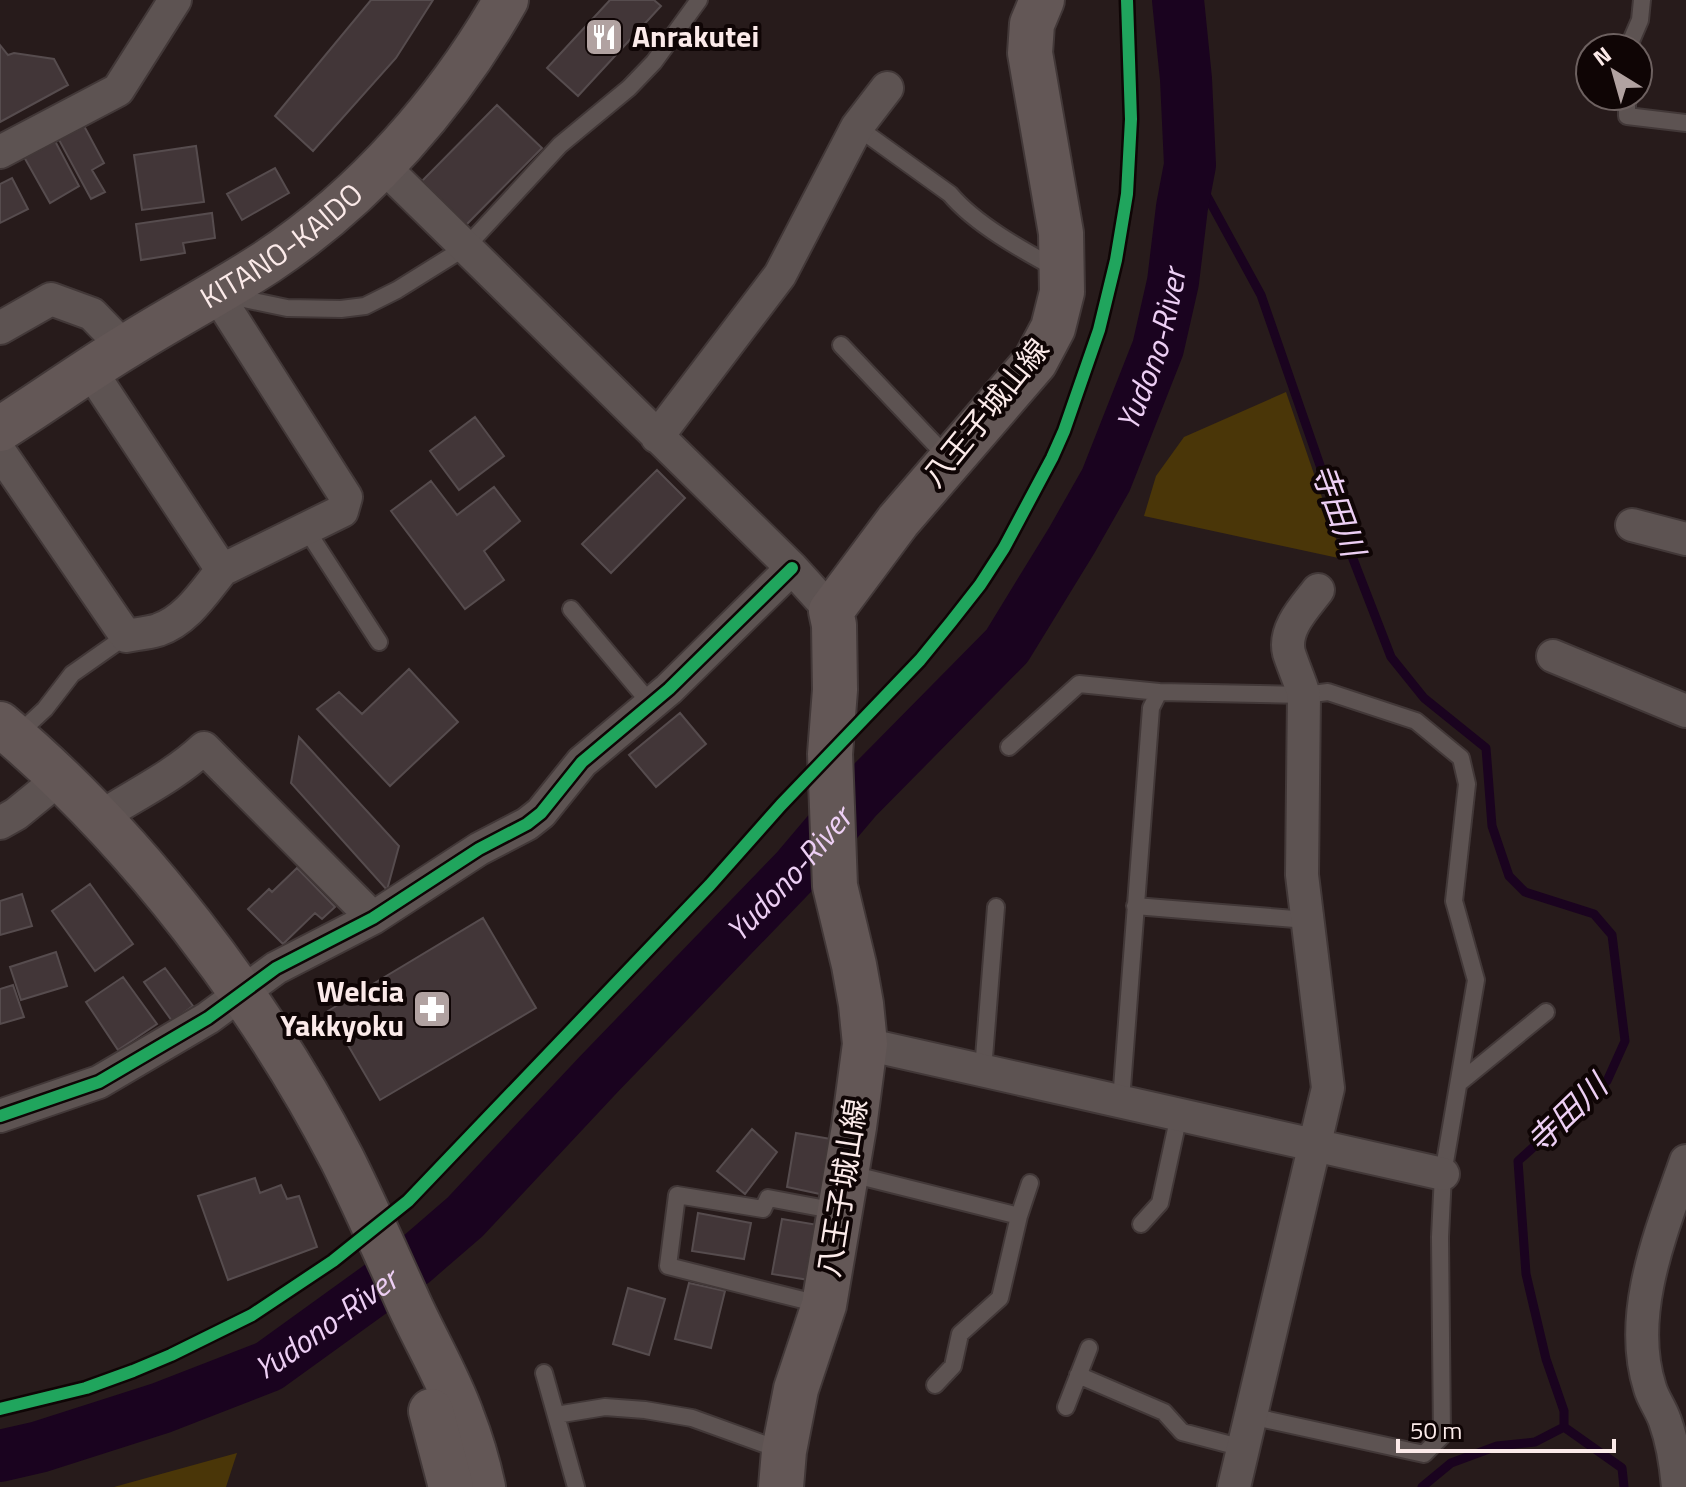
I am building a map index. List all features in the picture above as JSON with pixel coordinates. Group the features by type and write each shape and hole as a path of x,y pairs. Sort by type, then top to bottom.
{"main road":[{"name":"KITANO-KAIDO","path":"0,429 107,359 269,261 301,237 361,186 421,122 460,72 506,0"},
{"name":"八王子城山線","path":"783,1469 796,1389 824,1305 865,1044 854,965 835,886 830,754 835,690 831,611 898,521 1035,362 1053,328 1062,292 1061,233 1030,53 1032,24 1042,0"},
{"path":"8,730 99,818 173,902 284,1057 341,1158 378,1234 462,1416 483,1487"},
{"path":"407,1299 451,1487"}],"street":[{"path":"0,152 118,90 175,0"},
{"path":"657,437 780,275 857,127 887,88"},
{"path":"382,165 792,568 831,611"},
{"path":"0,452 126,636 158,630 176,621 222,570 342,511 346,497 216,293"},
{"path":"0,328 51,299 92,314 107,359 222,570"},
{"path":"1632,525 1686,539"},
{"path":"0,1116 99,1082 208,1018 276,968 373,918 479,849 527,824 541,813 582,762 713,647 792,568"},
{"path":"1234,1487 1328,1088 1302,875 1304,695 1288,650 1292,624 1318,590"},
{"path":"1553,656 1686,711"},
{"path":"99,818 183,767 204,748 373,918"},
{"path":"0,823 59,779"},
{"path":"865,1044 1443,1174"},
{"path":"1678,1487 1675,1456 1665,1419 1650,1389 1644,1359 1642,1313 1652,1264 1686,1161"}],"lane":[{"path":"1635,32 1640,20 1642,0"},
{"path":"216,293 287,308 341,309 365,306 397,290 466,247 560,145 629,88 654,62 691,3"},
{"path":"1627,112 1627,116 1686,123"},
{"path":"857,127 950,194 962,208 1025,252 1063,272"},
{"path":"841,345 951,460"},
{"path":"306,529 379,642"},
{"path":"571,609 651,704"},
{"path":"8,730 45,709 72,674 126,636"},
{"path":"1009,747 1079,684 1159,692 1304,695 1328,692 1416,721 1461,758 1467,784 1454,901 1476,980 1443,1174 1440,1237 1442,1436 1424,1454 1250,1416"},
{"path":"1121,1101 1151,708 1159,692"},
{"path":"1135,906 1307,920"},
{"path":"983,1070 996,907"},
{"path":"1459,1083 1546,1012"},
{"path":"1141,1224 1160,1203 1179,1115"},
{"path":"935,1385 953,1366 960,1334 1000,1298 1030,1183"},
{"path":"824,1305 668,1266 677,1195 763,1209 768,1198 843,1192 1019,1216"},
{"path":"1066,1407 1089,1348"},
{"path":"544,1373 576,1487"},
{"path":"1078,1375 1164,1412 1182,1432 1243,1448"},
{"path":"556,1415 605,1407 692,1418 783,1469"}],"shaded area":[{"path":"1286,392 1343,559 1144,516 1156,476 1184,437"},
{"path":"237,1453 226,1487 114,1487"}],"building":[{"path":"371,0 433,0 396,58 313,151 275,116"},
{"name":"Anrakutei","path":"610,0 654,0 661,6 578,96 547,68"},
{"path":"0,45 8,55 14,53 54,59 68,85 0,122"},
{"path":"497,105 542,148 466,225 421,182"},
{"path":"83,124 104,163 92,170 105,192 91,199 58,138"},
{"path":"55,141 79,186 50,203 24,157"},
{"path":"196,146 204,202 142,210 134,155"},
{"path":"275,168 289,193 242,220 227,194"},
{"path":"12,178 28,209 0,223 0,184"},
{"path":"212,213 215,238 183,243 185,253 141,260 136,224"},
{"path":"475,417 504,456 459,490 430,451"},
{"path":"657,470 685,498 611,573 582,544"},
{"path":"431,481 457,515 494,487 520,521 484,551 504,580 465,609 391,511"},
{"path":"409,669 458,722 390,786 317,709 339,692 362,714"},
{"path":"680,713 706,744 656,787 629,755"},
{"path":"299,737 399,846 387,890 291,783"},
{"path":"297,868 335,907 322,919 315,913 283,944 248,909"},
{"path":"90,884 133,944 95,971 52,911"},
{"path":"22,894 32,926 0,935 0,901"},
{"name":"Welcia Yakkyoku","path":"483,918 536,1008 380,1100 328,1011"},
{"path":"56,952 67,986 21,1000 10,967"},
{"path":"165,968 193,1006 172,1021 144,982"},
{"path":"123,977 157,1024 118,1050 86,1002"},
{"path":"13,985 24,1017 0,1024 0,989"},
{"path":"752,1129 777,1152 745,1194 717,1171"},
{"path":"796,1133 831,1139 820,1194 787,1187"},
{"path":"255,1178 260,1193 281,1185 287,1199 299,1196 317,1247 228,1280 198,1196"},
{"path":"698,1213 751,1223 744,1259 692,1251"},
{"path":"782,1219 818,1225 809,1280 772,1274"},
{"path":"689,1283 725,1291 711,1348 675,1339"},
{"path":"628,1288 665,1299 649,1355 613,1344"}],"waterway":[{"name":"Yudono-River","path":"0,1456 39,1447 161,1408 269,1366 413,1262 465,1217 796,870 857,798 1007,646 1106,480 1158,348 1173,282 1190,165 1178,0"},
{"name":"寺田川","path":"1190,165 1261,295 1348,546 1391,657 1424,698 1486,748 1492,826 1509,876 1525,892 1594,914 1612,935 1625,1041 1607,1081 1518,1161 1526,1274 1546,1359 1564,1411 1564,1427 1535,1442 1497,1446 1451,1463 1422,1487"},
{"path":"1564,1427 1622,1468 1624,1487"}],"cycle path":[{"path":"0,1409 86,1388 133,1371 252,1315 333,1261 408,1201 710,885 781,805 920,660 951,622 1004,548 1052,458 1099,330 1116,260 1127,194 1131,119 1127,0"},
{"path":"0,1116 99,1082 208,1018 276,968 373,918 479,849 527,824 541,813 582,762 669,689 792,568"}],"place":[{"name":"Anrakutei","path":"604,37"},
{"name":"Welcia Yakkyoku","path":"432,1009"}]}
